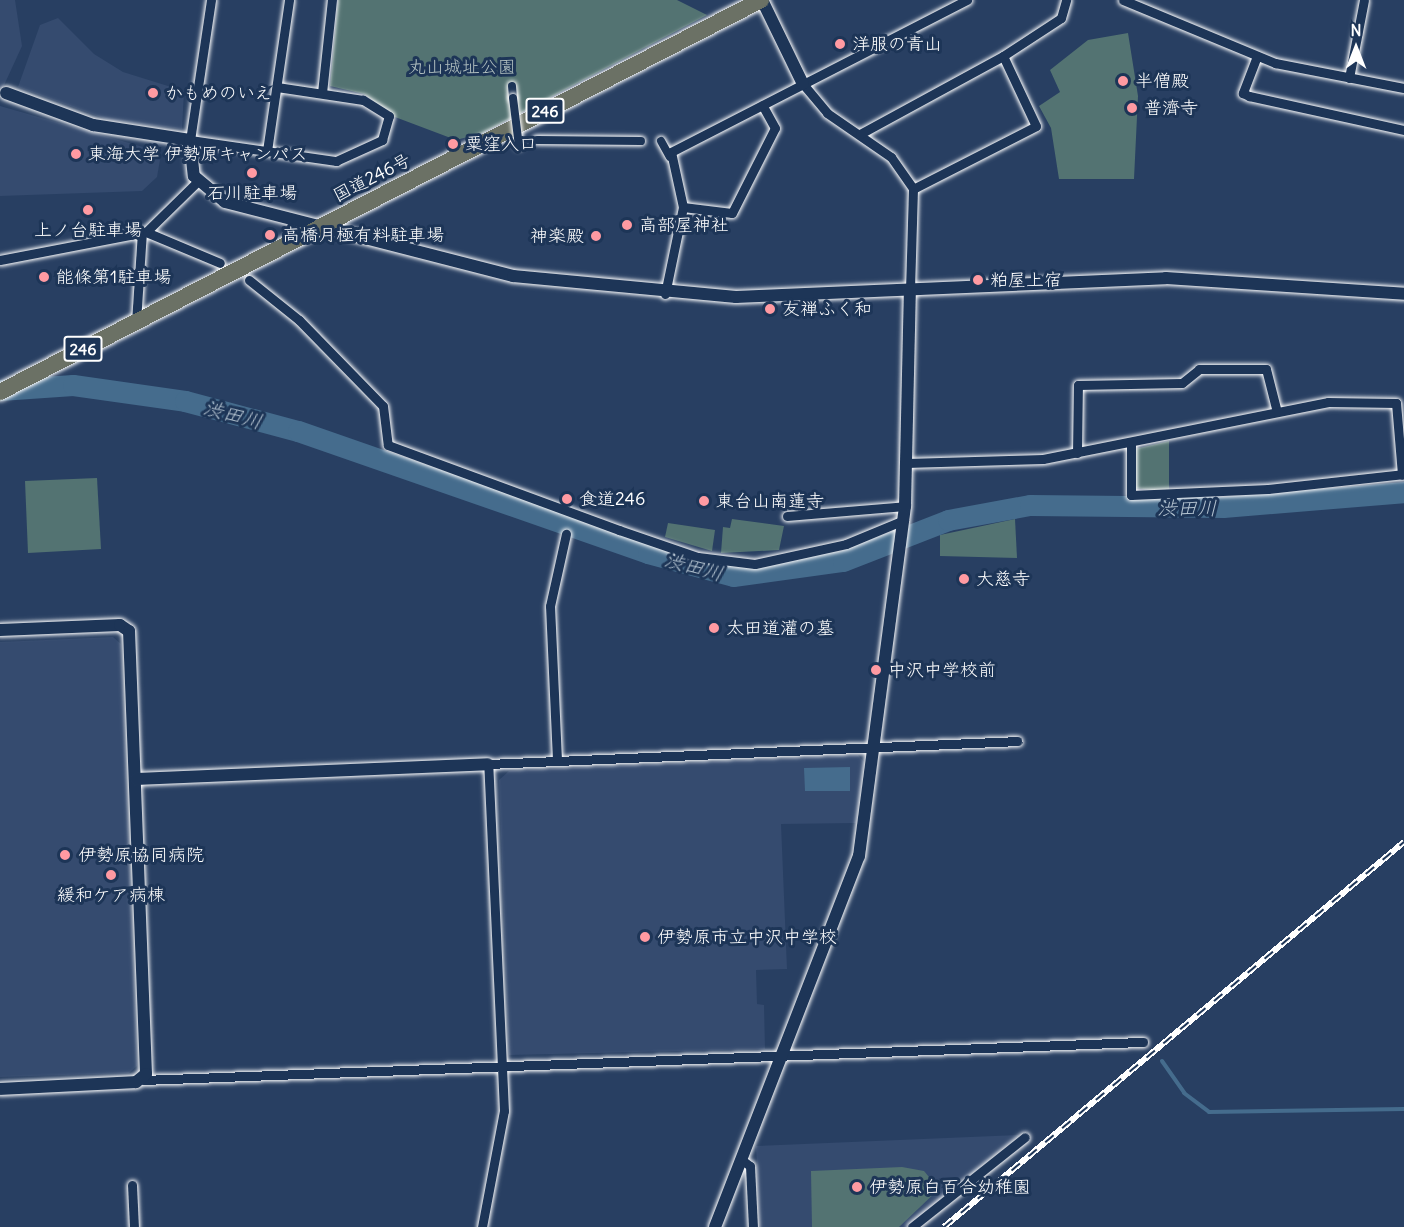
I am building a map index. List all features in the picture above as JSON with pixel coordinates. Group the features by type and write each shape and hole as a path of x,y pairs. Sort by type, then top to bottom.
{"highway":[{"name":"国道246号","path":"0,392 761,0"}],"street":[{"path":"211,0 190,140 197,182 225,202 494,273 665,294 910,290 1166,278 1404,294"},
{"path":"267,151 289,0"},
{"path":"322,93 332,0"},
{"path":"715,1227 859,856 905,506 913,189 891,157 827,113 803,84 761,0"},
{"path":"670,157 762,105 967,0"},
{"path":"860,134 1003,56 1061,18 1066,0"},
{"path":"1123,0 1257,56 1349,78 1404,88"},
{"path":"1349,78 1364,0"},
{"path":"913,189 1036,126 1003,56"},
{"path":"1257,56 1243,93 1404,130"},
{"path":"512,86 519,146"},
{"path":"6,93 93,125 267,151 345,160 382,140 387,114 363,100 277,87"},
{"path":"683,207 732,213 775,128 762,105"},
{"path":"537,140 641,141"},
{"path":"661,141 680,172 683,207 665,294"},
{"path":"0,260 144,232 197,182"},
{"path":"144,232 220,263"},
{"path":"136,322 144,232"},
{"path":"249,280 299,320 383,406 388,445 572,514 698,557 741,564 838,546 903,523"},
{"path":"1077,453 1078,385 1182,383 1199,369 1266,369 1277,412"},
{"path":"906,463 1077,453 1131,444 1328,402 1396,402 1403,475 1200,494 1131,495 1131,444"},
{"path":"787,516 905,506"},
{"path":"557,760 550,606 566,534"},
{"path":"0,630 127,628 136,779 143,1080"},
{"path":"136,779 1018,741"},
{"path":"482,1227 504,1111 504,1065 488,764"},
{"path":"0,1089 143,1080 504,1065 1143,1042"},
{"path":"912,1227 1025,1137"},
{"path":"742,1160 750,1166 753,1227"},
{"path":"132,1185 134,1227"}],"shaded area":[{"path":"0,0 15,0 22,46 0,94"},
{"name":"東海大学 伊勢原キャンパス","path":"58,18 94,54 123,72 184,91 182,129 109,120 18,87 40,25"},
{"name":"東海大学 伊勢原キャンパス","path":"0,106 143,147 160,160 157,177 142,191 0,196"},
{"name":"伊勢原協同病院","path":"113,637 121,644 137,1066 129,1073 0,1077 0,642"},
{"name":"伊勢原市立中沢中学校","path":"858,755 864,762 856,823 781,824 787,969 756,970 757,1004 764,1005 765,1049 509,1055 499,780 509,771"},
{"path":"850,767 850,791 805,791 804,768"},
{"name":"伊勢原白百合幼稚園","path":"1019,1135 906,1227 760,1227 756,1146"}],"green space":[{"name":"丸山城址公園","path":"338,0 677,0 707,15 483,133 456,140 395,117 364,94 330,86"},
{"path":"1128,33 1138,96 1134,179 1059,179 1051,128 1039,106 1060,92 1050,70 1088,40"},
{"path":"1169,441 1169,492 1135,488 1135,449"},
{"path":"97,478 101,549 28,553 25,481"},
{"path":"732,519 784,526 779,550 721,553 723,527 730,528"},
{"path":"1015,519 1017,558 940,556 940,535"},
{"path":"668,523 715,530 712,551 665,537"},
{"path":"902,1167 924,1171 939,1189 899,1227 812,1227 811,1171"}],"waterway":[{"name":"渋田川","path":"0,390 73,385 185,401 298,431 648,553 733,576 843,561 948,520 1030,505 1223,507 1404,492"},
{"path":"1162,1061 1184,1093 1209,1112 1404,1109"}],"railway":[{"path":"944,1227 1404,842"}],"place":[{"name":"洋服の青山","path":"840,44"},
{"name":"半僧殿","path":"1123,81"},
{"name":"かもめのいえ","path":"153,93"},
{"name":"普濟寺","path":"1132,108"},
{"name":"粟窪入口","path":"453,144"},
{"name":"東海大学 伊勢原キャンパス","path":"76,154"},
{"name":"石川駐車場","path":"252,173"},
{"name":"上ノ台駐車場","path":"88,210"},
{"name":"高部屋神社","path":"627,225"},
{"name":"高橋月極有料駐車場","path":"270,235"},
{"name":"神楽殿","path":"596,236"},
{"name":"能條第1駐車場","path":"44,277"},
{"name":"粕屋上宿","path":"978,280"},
{"name":"友禅ふく和","path":"770,309"},
{"name":"食道246","path":"567,499"},
{"name":"東台山南蓮寺","path":"704,501"},
{"name":"大慈寺","path":"964,579"},
{"name":"太田道灌の墓","path":"714,628"},
{"name":"中沢中学校前","path":"876,670"},
{"name":"伊勢原協同病院","path":"65,855"},
{"name":"緩和ケア病棟","path":"111,875"},
{"name":"伊勢原市立中沢中学校","path":"645,937"},
{"name":"伊勢原白百合幼稚園","path":"857,1187"}]}
